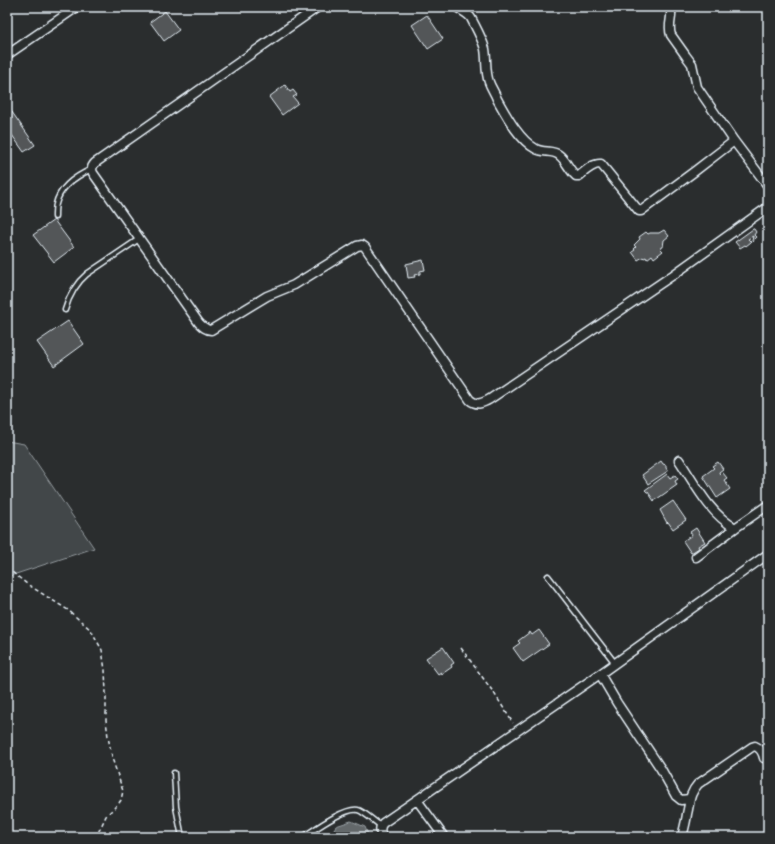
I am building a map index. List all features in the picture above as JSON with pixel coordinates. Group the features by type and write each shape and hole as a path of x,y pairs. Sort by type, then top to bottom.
{"street":[{"path":"7,55 77,7"},
{"path":"318,7 92,167 93,173 139,240 204,328 212,330 267,296 294,284 357,246 362,246 365,247 470,400 477,404 483,403 673,275 768,207"},
{"path":"457,7 471,18 484,45 487,74 490,83 510,122 524,139 537,150 559,154 576,176 579,176 595,165 601,164 639,211 695,172 734,141"},
{"path":"670,7 672,12 669,26 671,35 692,64 698,87 734,141 768,186"},
{"path":"679,460 701,494 713,509 726,523 735,528"},
{"path":"696,557 768,505"},
{"path":"382,837 380,832 383,823 615,664 768,554"},
{"path":"600,674 616,703 661,769 676,796 681,800 690,799"},
{"path":"682,837 692,792 698,784 752,747 755,746 762,751 764,758"},
{"path":"416,800 444,837"}],"lane":[{"path":"55,217 56,205 64,188 82,173 92,169"},
{"path":"65,310 72,292 80,280 139,240"},
{"path":"548,576 615,664"},
{"path":"174,773 176,807 182,837"},
{"path":"303,837 335,817 354,810 362,812 381,826"}],"path":[{"path":"7,568 27,584 68,610 91,630 102,650 105,670 106,720 108,737 113,761 123,791 121,800 106,816 95,837"},
{"path":"461,648 494,693 517,731"}],"shaded area":[{"path":"7,441 24,444 94,548 7,577"},
{"path":"351,821 365,827 369,837 329,837 336,826"}],"building":[{"path":"165,11 179,30 164,41 150,22"},
{"path":"427,15 443,39 428,49 412,25"},
{"path":"285,85 290,92 293,90 297,95 293,97 298,103 282,115 269,97"},
{"path":"7,105 35,145 24,152 7,128"},
{"path":"54,220 74,247 54,262 33,235"},
{"path":"753,229 756,232 754,235 756,237 754,239 755,240 753,242 752,241 753,236 748,239 751,242 740,248 735,242"},
{"path":"664,230 669,236 664,240 663,247 660,248 663,251 654,258 652,255 647,259 646,257 643,257 638,260 632,252 635,250 634,249 636,247 634,245 640,239 639,237 646,232 648,234 659,233"},
{"path":"423,260 425,270 420,271 420,274 414,275 415,277 408,278 406,264"},
{"path":"68,321 84,344 54,366 37,342"},
{"path":"661,461 666,465 668,471 648,484 642,475"},
{"path":"718,462 723,469 719,472 720,475 723,473 727,478 724,480 730,489 717,498 703,476 714,468 712,466"},
{"path":"667,474 670,478 675,475 678,479 675,481 677,485 654,501 645,490"},
{"path":"673,501 686,520 673,529 668,522 667,523 660,510"},
{"path":"696,528 705,542 691,553 683,541 692,535 690,532"},
{"path":"539,630 549,644 523,662 513,648 520,643 518,641 530,632 532,635"},
{"path":"443,647 454,663 451,665 452,667 442,674 441,672 438,674 426,658"}]}
